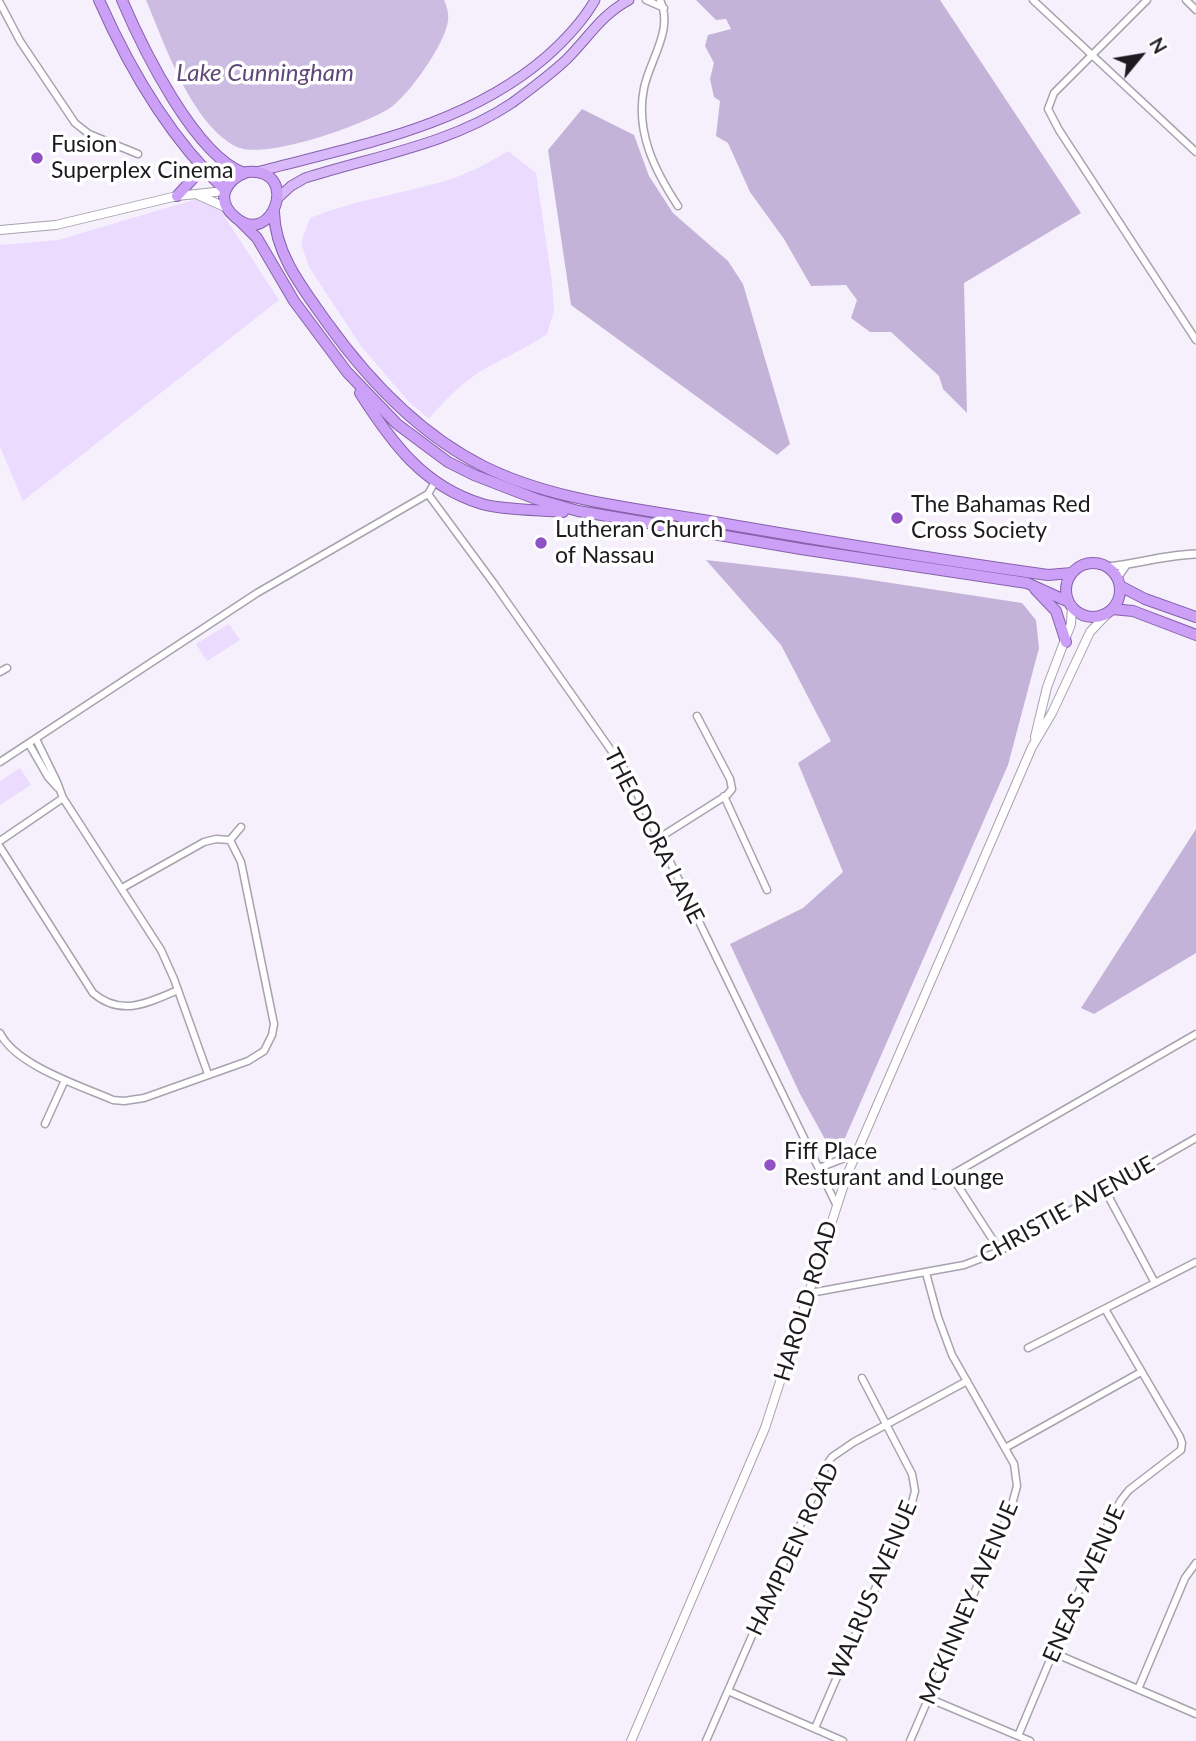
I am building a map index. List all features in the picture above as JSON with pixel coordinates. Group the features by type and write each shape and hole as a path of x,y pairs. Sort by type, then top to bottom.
{"highway":[{"path":"99,0 128,59 170,127 198,164 224,190 227,208 257,238 294,301 347,372 384,431 402,454 435,482 483,505 578,511 1027,583 1070,604 1079,613 1100,616 1110,611 1139,612 1196,635"},
{"path":"122,0 155,67 202,139 226,164 244,173"},
{"path":"177,196 197,174 198,164"},
{"path":"224,190 244,173 257,172 272,182 278,198 274,212 276,236 289,265 316,307 366,374 408,415 434,435 458,452 506,477 577,498 762,530 1039,574 1072,573"},
{"path":"240,220 258,223 268,219 274,212"},
{"path":"347,372 397,424 448,462 503,487 578,511"},
{"path":"1070,604 1066,587 1072,573 1089,563 1106,567 1118,582 1145,599 1196,617"},
{"path":"1110,611 1119,597 1118,582"},
{"path":"1027,583 1056,611 1066,642"}],"main road":[{"path":"257,172 424,127 475,106 510,85 551,52 576,26 595,0"},
{"path":"278,198 305,178 456,132 492,115 549,75 608,13 629,0"},
{"path":"0,230 56,225 177,196 224,190"},
{"path":"196,194 227,208"},
{"name":"HAROLD ROAD","path":"1032,747 1047,687 1072,620 1070,604"},
{"name":"HAROLD ROAD","path":"631,1741 765,1427 810,1293 836,1204 857,1153 1032,747 1052,713 1090,632 1110,611"}],"street":[{"path":"646,0 664,8"},
{"path":"660,0 666,15 665,30 649,69 642,112 652,160 678,206"},
{"path":"1034,0 1196,152"},
{"path":"1147,0 1054,93 1048,109 1066,142 1196,340"},
{"path":"1186,0 1196,10"},
{"path":"0,3 20,41 75,123 89,134 138,154"},
{"path":"0,762 251,597 428,495 435,482"},
{"name":"THEODORA LANE","path":"428,495 613,751 639,795 836,1204"},
{"path":"1106,567 1169,555 1196,554"},
{"path":"1118,582 1126,565"},
{"path":"659,838 732,789 730,779 697,716"},
{"path":"36,739 63,798 161,950 208,1073"},
{"path":"29,744 48,778 58,788"},
{"path":"724,796 767,890"},
{"path":"0,841 63,798"},
{"path":"230,841 241,827"},
{"path":"122,888 204,842 216,839 230,841"},
{"path":"0,1033 7,1046 21,1058 65,1080 113,1100 124,1101 144,1098 208,1073 248,1061 264,1051 274,1024 241,862 230,841"},
{"path":"0,847 93,993 104,1003 121,1007 132,1006 178,989"},
{"path":"934,1185 1196,1034"},
{"path":"45,1125 65,1080"},
{"name":"CHRISTIE AVENUE","path":"810,1293 964,1265 1000,1251 1196,1138"},
{"path":"819,1168 857,1153"},
{"path":"951,1175 1000,1251"},
{"path":"1105,1191 1155,1283"},
{"path":"1028,1348 1196,1262"},
{"name":"MCKINNEY AVENUE","path":"910,1741 1016,1495 1017,1477 1014,1464 944,1335 926,1273"},
{"name":"ENEAS AVENUE","path":"1018,1736 1121,1500 1129,1490 1176,1457 1181,1450 1180,1437 1105,1309"},
{"path":"1005,1448 1141,1372"},
{"name":"WALRUS AVENUE","path":"815,1728 915,1490 912,1474 862,1378"},
{"name":"HAMPDEN ROAD","path":"706,1741 827,1464 842,1450 967,1381"},
{"path":"1139,1687 1177,1595 1196,1563"},
{"path":"1054,1653 1139,1687 1196,1714"},
{"path":"728,1691 843,1741"},
{"path":"928,1698 1030,1741"}],"shaded area":[{"path":"696,0 940,0 1081,213 964,283 967,413 943,389 939,376 891,332 870,332 851,318 857,300 846,285 811,286 784,239 750,192 728,143 716,136 720,101 714,97 710,79 714,63 705,46 708,35 731,29 726,19 716,20"},
{"path":"582,109 634,135 649,176 673,213 728,261 743,284 790,444 777,455 571,305 548,150"},
{"path":"508,151 536,173 554,311 547,334 472,377 429,419 409,402 361,346 309,267 301,243 310,218 343,206 453,178"},
{"path":"197,199 217,205 279,300 23,501 0,447 0,245 58,240"},
{"path":"706,560 852,577 1022,603 1036,620 1039,648 1008,765 845,1138 826,1141 800,1094 730,944 803,908 843,872 798,763 831,741 781,645"},
{"path":"229,624 240,640 207,661 196,644"},
{"path":"20,768 31,785 0,805 0,781"},
{"path":"1196,829 1196,953 1094,1014 1081,1008"}],"water":[{"name":"Lake Cunningham","path":"146,0 444,0 448,18 440,42 425,68 407,92 390,108 359,123 314,139 269,149 251,150 237,147 221,136 193,103 171,60"}],"place":[{"name":"Fusion Superplex Cinema","path":"37,158"},
{"name":"The Bahamas Red Cross Society","path":"897,518"},
{"name":"Lutheran Church of Nassau","path":"541,543"},
{"name":"Fiff Place Resturant and Lounge","path":"770,1165"}]}
